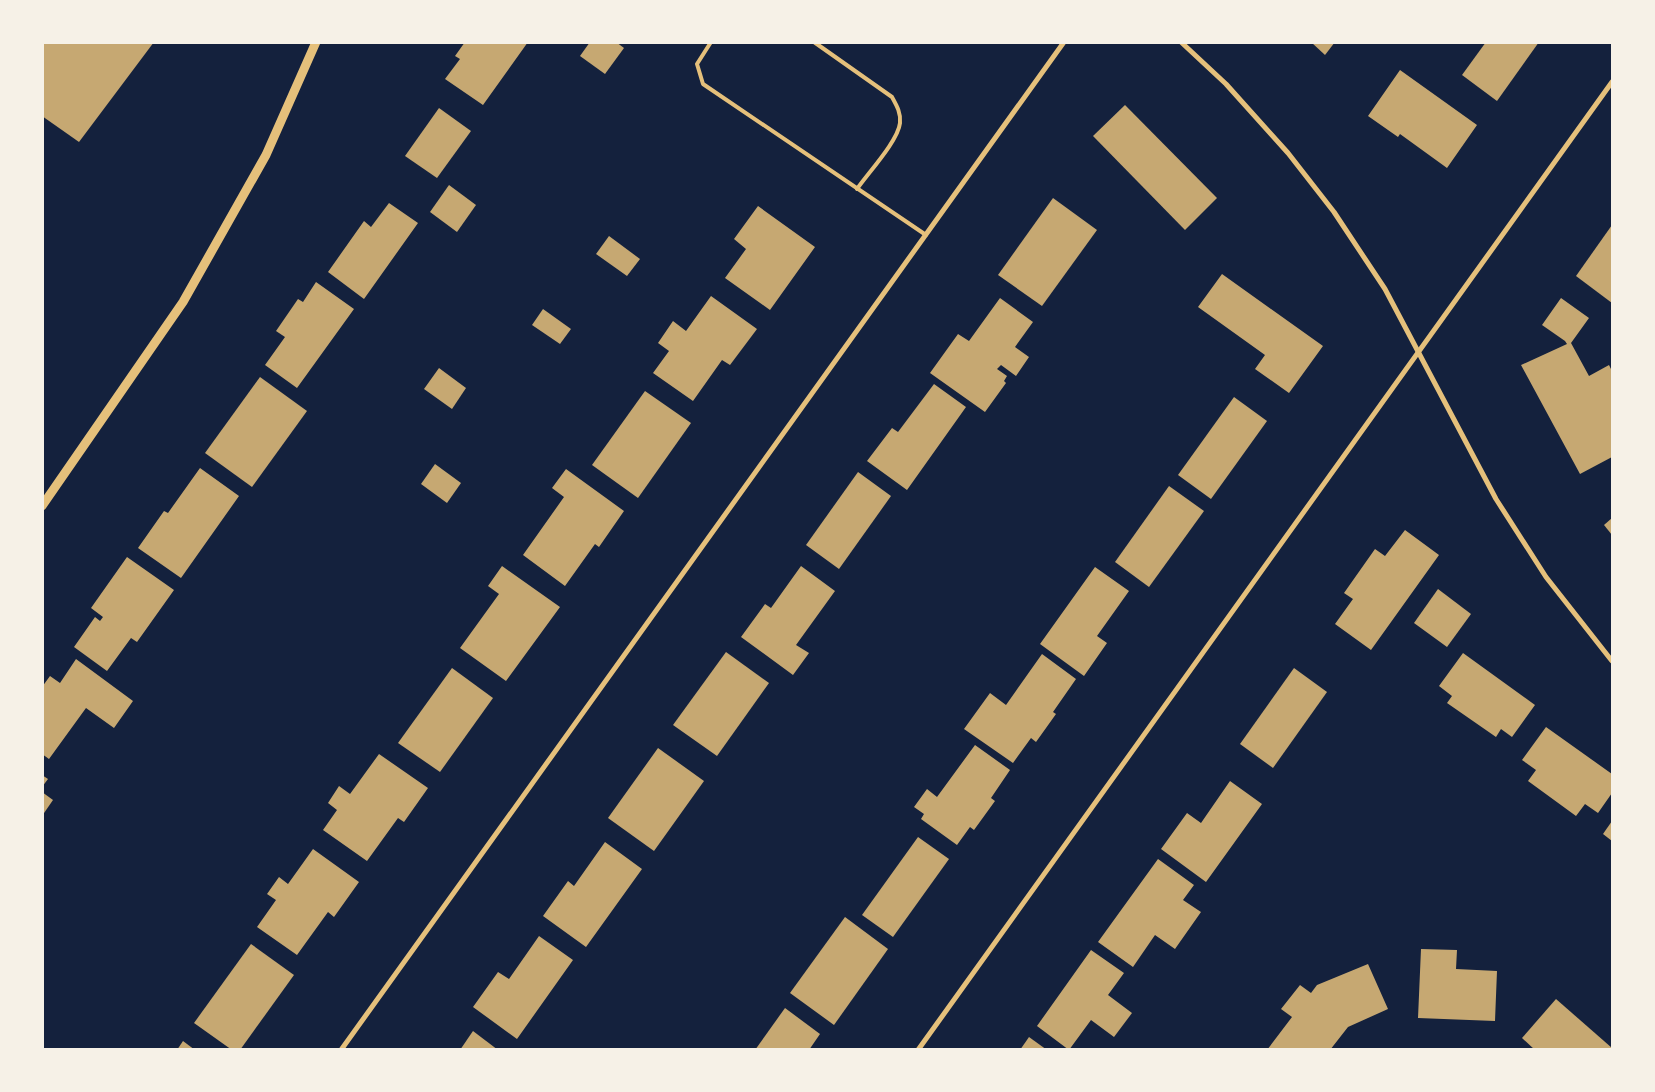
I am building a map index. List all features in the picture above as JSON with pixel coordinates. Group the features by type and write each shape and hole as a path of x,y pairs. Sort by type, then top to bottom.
{"street":[{"path":"42,506 183,302 266,155 316,42"},
{"path":"341,1050 1064,42"},
{"path":"1181,42 1226,84 1270,132 1328,204 1385,289 1496,498 1546,576 1612,660"},
{"path":"918,1050 1612,82"}],"lane":[{"path":"711,42 697,64 703,84 926,235"},
{"path":"814,42 892,97 899,110 900,124 894,140 857,189"}],"building":[{"path":"42,42 154,42 79,142 42,116"},
{"path":"465,42 528,42 483,105 445,79 460,59 455,56"},
{"path":"590,42 616,42 624,48 605,74 580,56"},
{"path":"1311,42 1335,42 1325,55"},
{"path":"1486,42 1539,42 1497,101 1462,75"},
{"path":"1400,70 1477,125 1447,168 1400,134 1398,137 1368,116"},
{"path":"1125,105 1217,198 1185,230 1093,136"},
{"path":"439,108 471,131 437,178 405,156"},
{"path":"449,185 476,205 457,232 430,212"},
{"path":"1053,198 1097,230 1042,306 998,275"},
{"path":"389,203 418,223 364,299 328,272 364,221 371,227"},
{"path":"758,206 815,247 770,310 725,278 746,249 734,239"},
{"path":"1612,225 1612,303 1576,276"},
{"path":"609,236 640,259 627,276 596,254"},
{"path":"1222,274 1323,346 1289,393 1255,369 1265,355 1198,307"},
{"path":"316,282 354,309 297,388 265,365 285,337 276,331 298,299 303,302"},
{"path":"711,296 757,329 730,365 722,360 693,401 653,373 669,351 658,343 673,321 686,331"},
{"path":"1000,298 1033,322 1015,347 1029,357 1016,376 1001,365 997,369 1007,376 1004,381 1006,383 985,412 930,373 958,334 969,341"},
{"path":"1561,298 1589,318 1571,343 1589,376 1609,365 1612,371 1612,457 1580,474 1521,365 1567,344 1542,325"},
{"path":"543,309 571,329 560,344 532,325"},
{"path":"439,368 466,388 452,409 424,389"},
{"path":"260,377 307,411 252,487 205,453"},
{"path":"934,384 966,407 907,490 867,461 892,428 898,432"},
{"path":"645,391 691,423 638,498 592,465"},
{"path":"1234,397 1267,421 1211,499 1178,475"},
{"path":"435,464 461,483 447,503 421,484"},
{"path":"200,468 239,496 181,578 138,548 164,511 168,513"},
{"path":"566,469 624,511 599,547 595,544 565,586 523,555 564,497 552,488"},
{"path":"858,472 891,496 839,569 806,545"},
{"path":"1169,486 1204,511 1149,587 1115,562"},
{"path":"1612,518 1612,535 1604,525"},
{"path":"1405,530 1439,555 1371,650 1335,624 1353,599 1344,593 1375,549 1385,556"},
{"path":"127,557 174,590 137,642 131,638 107,671 74,647 95,617 100,621 103,617 91,608"},
{"path":"502,566 560,607 506,681 460,648 499,594 488,586"},
{"path":"801,566 835,591 796,645 809,653 793,675 741,637 765,604 771,608"},
{"path":"1095,567 1129,591 1097,636 1107,643 1084,676 1040,644"},
{"path":"1438,589 1471,614 1447,647 1414,623"},
{"path":"726,652 769,683 717,756 673,725"},
{"path":"1463,653 1535,705 1512,737 1501,729 1496,737 1447,703 1452,696 1439,686"},
{"path":"1042,654 1076,679 1053,712 1056,714 1036,742 1031,738 1013,763 964,729 990,693 1006,705"},
{"path":"76,659 133,701 114,728 86,708 49,759 42,754 42,687 50,676 60,683"},
{"path":"452,668 493,698 440,772 398,743"},
{"path":"1294,668 1327,692 1273,768 1240,744"},
{"path":"1546,727 1612,774 1612,793 1598,813 1585,804 1576,816 1528,781 1536,770 1522,760"},
{"path":"975,745 1010,770 991,798 995,801 974,830 970,827 957,845 921,819 924,814 914,807 927,789 937,797"},
{"path":"658,748 704,781 654,851 608,818"},
{"path":"379,754 428,788 404,822 398,818 367,861 323,830 337,810 328,803 339,786 350,794"},
{"path":"42,775 48,779 42,787"},
{"path":"1230,781 1262,804 1206,882 1161,849 1187,813 1201,823"},
{"path":"42,792 53,800 42,816"},
{"path":"1612,821 1612,841 1603,834"},
{"path":"918,837 949,859 893,937 862,915"},
{"path":"605,842 642,869 586,947 543,916 568,881 574,886"},
{"path":"313,849 359,882 334,917 328,912 297,955 257,927 276,900 267,894 279,877 288,884"},
{"path":"1158,859 1194,885 1183,900 1201,912 1175,949 1155,935 1133,967 1098,942"},
{"path":"845,917 888,949 834,1025 790,993"},
{"path":"539,936 573,960 517,1039 473,1007 498,972 509,979"},
{"path":"251,944 294,975 240,1050 232,1050 194,1023"},
{"path":"1421,949 1457,950 1456,969 1497,971 1495,1021 1418,1018"},
{"path":"1091,950 1124,973 1108,995 1132,1013 1114,1037 1091,1020 1069,1050 1037,1026"},
{"path":"1368,964 1388,1009 1348,1027 1330,1050 1267,1050 1292,1017 1281,1009 1300,985 1311,993 1317,985"},
{"path":"1556,999 1612,1050 1535,1050 1522,1038"},
{"path":"785,1008 820,1034 809,1050 755,1050"},
{"path":"473,1031 498,1050 460,1050"},
{"path":"1029,1037 1047,1050 1020,1050"},
{"path":"183,1041 195,1050 177,1050"}]}
